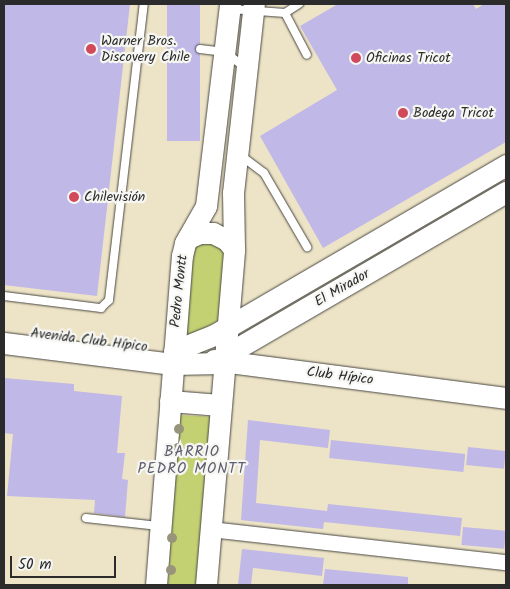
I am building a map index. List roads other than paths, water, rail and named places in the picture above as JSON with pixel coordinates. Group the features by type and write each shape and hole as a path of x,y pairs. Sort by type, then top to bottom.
{"main road":[{"name":"Pedro Montt","path":"156,585 182,256 188,238 206,206 230,6"},
{"path":"206,585 234,249 232,212 254,7"},
{"name":"El Mirador","path":"174,357 506,165"},
{"name":"El Mirador","path":"223,363 236,350 259,336 506,192"},
{"path":"188,238 200,233 213,233 234,249"},
{"name":"Avenida Club Hípico","path":"4,329 174,357"},
{"path":"259,336 257,354 262,367"},
{"name":"Avenida Club Hípico","path":"4,343 174,357"},
{"name":"Club Hípico","path":"174,357 506,398"},
{"path":"170,400 220,405"}],"street":[{"path":"210,529 506,562"}],"lane":[{"path":"4,296 101,308 109,300 144,4"},
{"path":"230,6 254,7 285,13 299,4"},
{"path":"285,13 307,55"},
{"path":"200,49 225,52 239,61 246,73"},
{"path":"237,153 264,173 307,247"},
{"path":"86,518 161,526"}],"place":[{"name":"Warner Bros. Discovery Chile","path":"91,49"},
{"name":"Oficinas Tricot","path":"356,58"},
{"name":"Bodega Tricot","path":"403,113"},
{"name":"Chilevisión","path":"74,197"}],"district":[{"name":"BARRIO PEDRO MONTT","path":"192,460"}]}
